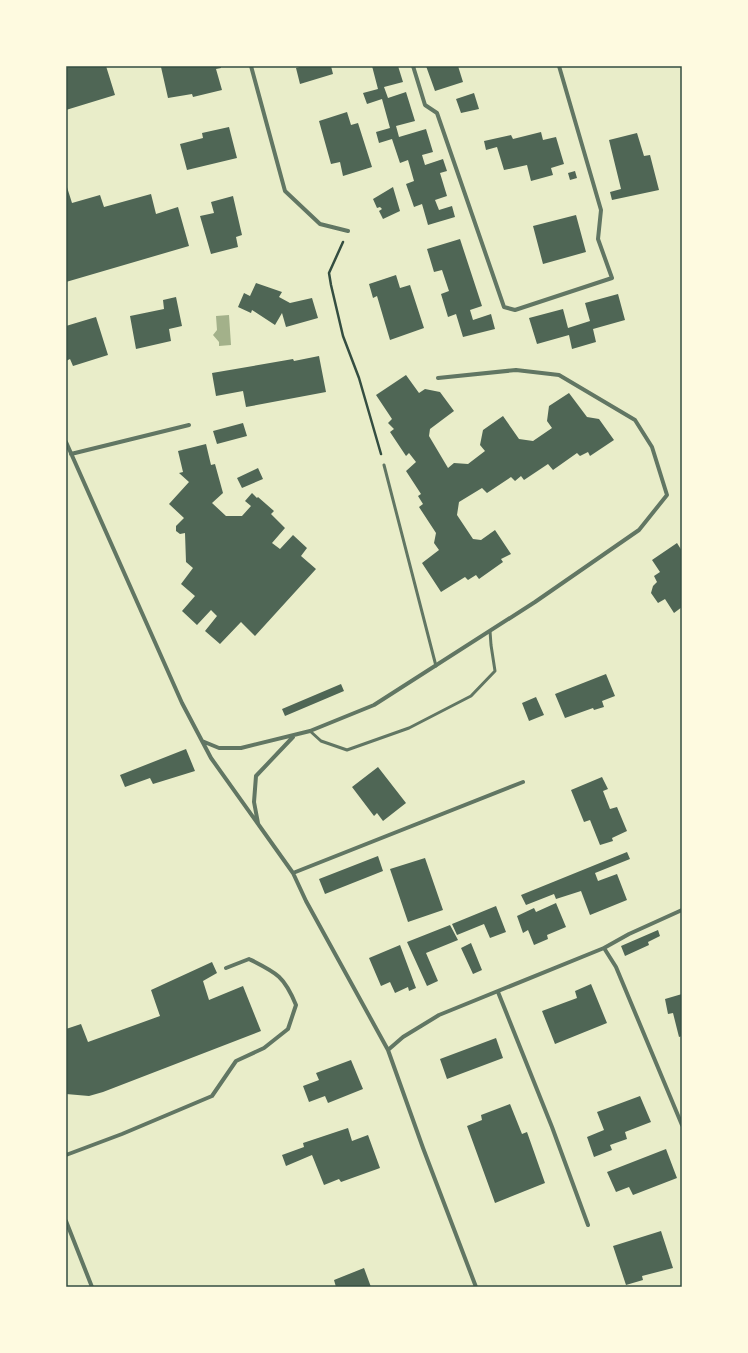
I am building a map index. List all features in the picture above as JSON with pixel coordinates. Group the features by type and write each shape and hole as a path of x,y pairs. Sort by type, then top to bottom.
{"street":[{"path":"251,66 285,191 320,224 348,231"},
{"path":"413,66 425,105 437,113 504,307 515,310 612,278 598,239 601,210 559,66"},
{"path":"202,741 219,748 241,748 310,731 374,705 490,631 640,530 667,495 652,447 635,420 559,376 516,370 438,378"},
{"path":"71,454 189,425"},
{"path":"66,442 96,514 182,703 211,758 293,873 306,901 388,1050 422,1148 476,1287"},
{"path":"259,825 254,802 256,776 293,736"},
{"path":"293,873 523,782"},
{"path":"388,1050 403,1037 439,1015 604,948 629,934 682,910"},
{"path":"604,948 616,967 682,1125"},
{"path":"66,1155 122,1134 212,1096 236,1061 264,1048 288,1029 296,1005 289,988 276,972 249,959 226,968"},
{"path":"498,992 552,1127 588,1225"},
{"path":"66,1220 92,1287"}],"lane":[{"path":"384,465 436,666"},
{"path":"310,731 321,741 347,750 409,728 471,696 495,671 490,645 490,631"}],"path":[{"path":"348,231 329,273 343,336 359,378 384,465"}],"shaded area":[{"path":"229,315 231,345 219,346 219,342 213,335 217,330 216,316"}],"building":[{"path":"66,66 106,66 115,95 66,110"},
{"path":"221,66 221,68 216,69 222,90 193,97 192,94 168,98 161,67"},
{"path":"303,66 331,66 333,74 300,84 296,68"},
{"path":"372,66 398,66 403,82 384,87 388,98 406,92 415,121 396,126 399,137 426,129 433,152 422,155 425,165 443,159 447,171 440,173 447,196 435,200 439,210 452,206 455,217 428,225 422,204 414,207 406,184 414,181 408,160 400,163 392,139 379,143 376,132 390,128 382,99 367,104 363,93 378,89"},
{"path":"426,66 458,66 463,82 435,91"},
{"path":"474,93 479,109 461,113 456,99"},
{"path":"347,112 351,125 358,123 372,167 343,176 340,162 331,164 319,121"},
{"path":"229,127 237,158 187,170 180,144 203,138 202,133"},
{"path":"541,132 543,140 556,137 564,164 551,168 553,175 531,181 527,165 504,170 497,147 486,150 484,141 511,135 513,139"},
{"path":"637,133 644,156 650,155 659,190 612,200 610,192 621,189 609,140"},
{"path":"575,171 577,178 570,180 568,173"},
{"path":"66,184 72,203 100,195 104,207 151,194 156,214 178,207 189,246 66,282"},
{"path":"393,187 400,211 383,219 379,211 382,209 380,207 377,208 373,199"},
{"path":"233,196 242,235 236,237 238,247 211,254 200,216 214,213 211,202"},
{"path":"576,215 586,252 543,264 533,226"},
{"path":"460,239 482,306 470,310 473,320 491,314 495,329 463,337 456,314 448,317 441,294 449,291 442,270 434,272 427,249"},
{"path":"396,275 400,288 410,285 424,328 390,340 377,296 373,298 369,284"},
{"path":"256,283 282,292 279,297 290,303 312,298 318,318 286,327 282,313 275,325 252,310 251,313 238,307 244,293 250,296"},
{"path":"618,294 625,320 593,329 596,342 572,349 569,335 537,344 529,318 563,309 568,328 590,321 585,303"},
{"path":"176,297 182,326 169,329 171,341 136,349 130,316 164,309 163,300"},
{"path":"96,317 108,355 73,366 70,359 66,361 66,326"},
{"path":"319,356 326,392 246,407 243,391 216,396 212,373"},
{"path":"406,375 419,393 425,389 440,392 454,411 430,429 429,436 448,468 454,463 468,464 485,451 480,445 483,430 503,416 519,439 533,441 552,428 547,421 549,406 569,393 587,417 599,419 614,440 590,456 588,452 580,456 577,453 553,470 548,464 524,480 521,476 515,481 511,477 487,493 482,488 459,502 457,515 473,539 481,540 495,530 511,554 501,559 503,562 479,579 476,575 468,580 465,577 441,592 422,563 439,550 434,543 436,533 419,507 423,504 418,496 421,494 406,471 416,462 409,453 406,456 390,432 394,429 388,423 392,419 376,395"},
{"path":"243,423 247,436 217,444 213,431"},
{"path":"206,444 211,465 215,464 223,493 212,503 226,516 242,516 251,506 245,501 252,493 274,511 271,514 285,528 272,543 280,549 293,535 307,548 301,556 316,569 255,636 241,622 220,644 205,631 217,616 211,610 197,625 182,611 195,596 181,584 193,568 186,562 185,533 180,534 176,531 176,526 184,518 169,504 189,482 179,473 183,472 178,451"},
{"path":"258,468 263,479 242,488 237,478"},
{"path":"677,543 682,551 682,607 674,613 665,599 658,603 651,593 653,586 657,582 654,576 660,572 652,560"},
{"path":"606,674 615,696 602,701 604,707 594,710 593,708 565,718 555,694"},
{"path":"341,684 344,691 285,716 282,709"},
{"path":"536,697 544,715 529,721 522,703"},
{"path":"186,749 195,771 153,784 150,778 125,787 120,775"},
{"path":"378,767 406,803 383,821 377,813 374,816 352,787"},
{"path":"602,777 608,789 603,791 610,809 617,807 627,831 612,838 613,841 600,845 590,820 584,822 571,790"},
{"path":"627,852 630,859 595,873 598,881 617,874 627,900 590,915 581,891 556,899 554,894 526,905 521,895"},
{"path":"378,856 383,871 325,894 319,879"},
{"path":"425,858 443,910 408,922 390,869"},
{"path":"556,903 566,927 547,935 548,939 534,945 528,930 523,933 517,916 534,908 536,912"},
{"path":"496,906 506,932 490,938 484,924 457,935 452,924"},
{"path":"450,925 458,940 426,953 438,981 427,986 407,942"},
{"path":"658,930 660,936 648,942 649,945 625,956 621,946"},
{"path":"471,943 482,970 473,974 461,948"},
{"path":"400,945 416,988 409,991 408,987 395,993 390,982 381,986 369,958"},
{"path":"212,962 217,973 203,981 209,1000 243,986 261,1031 103,1092 89,1096 66,1094 66,1029 81,1024 88,1042 160,1016 151,990"},
{"path":"591,984 607,1023 555,1044 542,1011 577,998 575,991"},
{"path":"682,994 682,1036 679,1037 673,1013 668,1014 665,999"},
{"path":"496,1038 503,1058 447,1079 440,1059"},
{"path":"351,1060 363,1089 328,1103 325,1096 309,1102 303,1086 319,1080 316,1073"},
{"path":"640,1096 651,1122 625,1132 627,1139 610,1145 612,1150 594,1157 587,1137 604,1130 597,1112"},
{"path":"510,1104 522,1134 527,1132 545,1183 495,1203 467,1126 482,1120 481,1115"},
{"path":"348,1128 352,1141 368,1135 380,1168 341,1182 339,1179 324,1185 312,1155 286,1166 282,1155 304,1147 303,1143"},
{"path":"666,1149 677,1178 633,1195 629,1187 616,1192 607,1172"},
{"path":"661,1231 673,1268 642,1276 643,1280 626,1285 613,1246"},
{"path":"364,1268 371,1287 336,1287 334,1280"}]}
